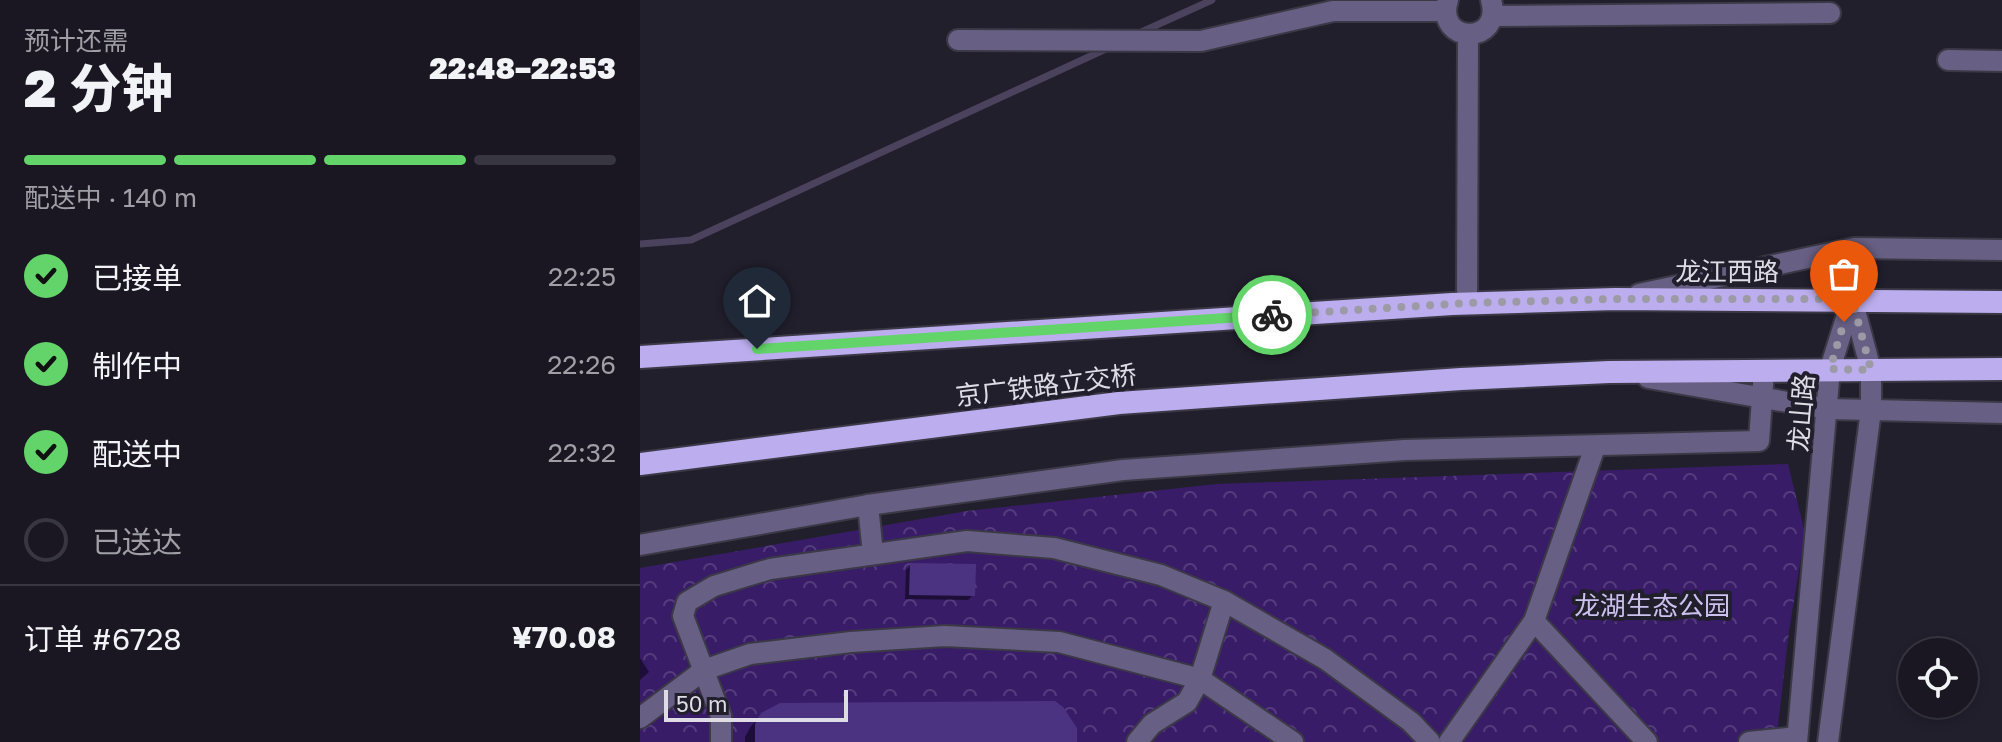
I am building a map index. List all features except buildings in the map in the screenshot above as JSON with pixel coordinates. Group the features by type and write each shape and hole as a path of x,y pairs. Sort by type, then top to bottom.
{"highway":[{"name":"龙江西路","path":"1459,304 1615,299 2002,302"},
{"name":"京广铁路立交桥","path":"640,357 1459,304"},
{"path":"1609,372 2002,369"},
{"name":"京广铁路立交桥","path":"640,464 1119,403 1609,372"}],"street":[{"path":"958,40 1201,41 1333,11 1446,5 1446,18 1455,29 1468,34 1475,34 1487,27 1492,8 1830,13"},
{"path":"1459,304 1468,34"},
{"path":"1948,60 2002,61"},
{"path":"1615,299 1854,248 2002,250"},
{"path":"1828,742 1871,410 1871,370 1852,299"},
{"name":"龙山路","path":"1797,740 1830,369 1852,299"},
{"path":"640,545 868,505 1123,470 1405,450 1759,441 1764,370"},
{"path":"1609,372 1828,409 2002,413"},
{"path":"1460,738 1534,621 1595,447"},
{"path":"868,505 873,554"},
{"path":"721,742 721,716 683,616 687,602 714,586 770,569 967,541 1054,548 1161,575 1224,601 1325,659 1411,722 1430,742"},
{"path":"1137,742 1152,724 1187,702 1200,679 1224,601"},
{"path":"1534,621 1647,742"},
{"path":"640,718 704,670 750,654 851,642 945,636 1059,642 1152,664 1200,679 1293,742"},
{"path":"1749,742 1797,740"}],"green space":[{"name":"龙湖生态公园","path":"1788,464 1805,533 1776,742 640,742 640,568 967,511 1217,484"}],"waterway":[{"path":"1137,34 1212,0"},
{"path":"640,244 691,240 1108,48"}],"way so far":[{"path":"1272,315 1467,303 1615,299 1852,299 1871,370 1830,369 1844,322"}],"route":[{"path":"757,349 1272,315"}]}
